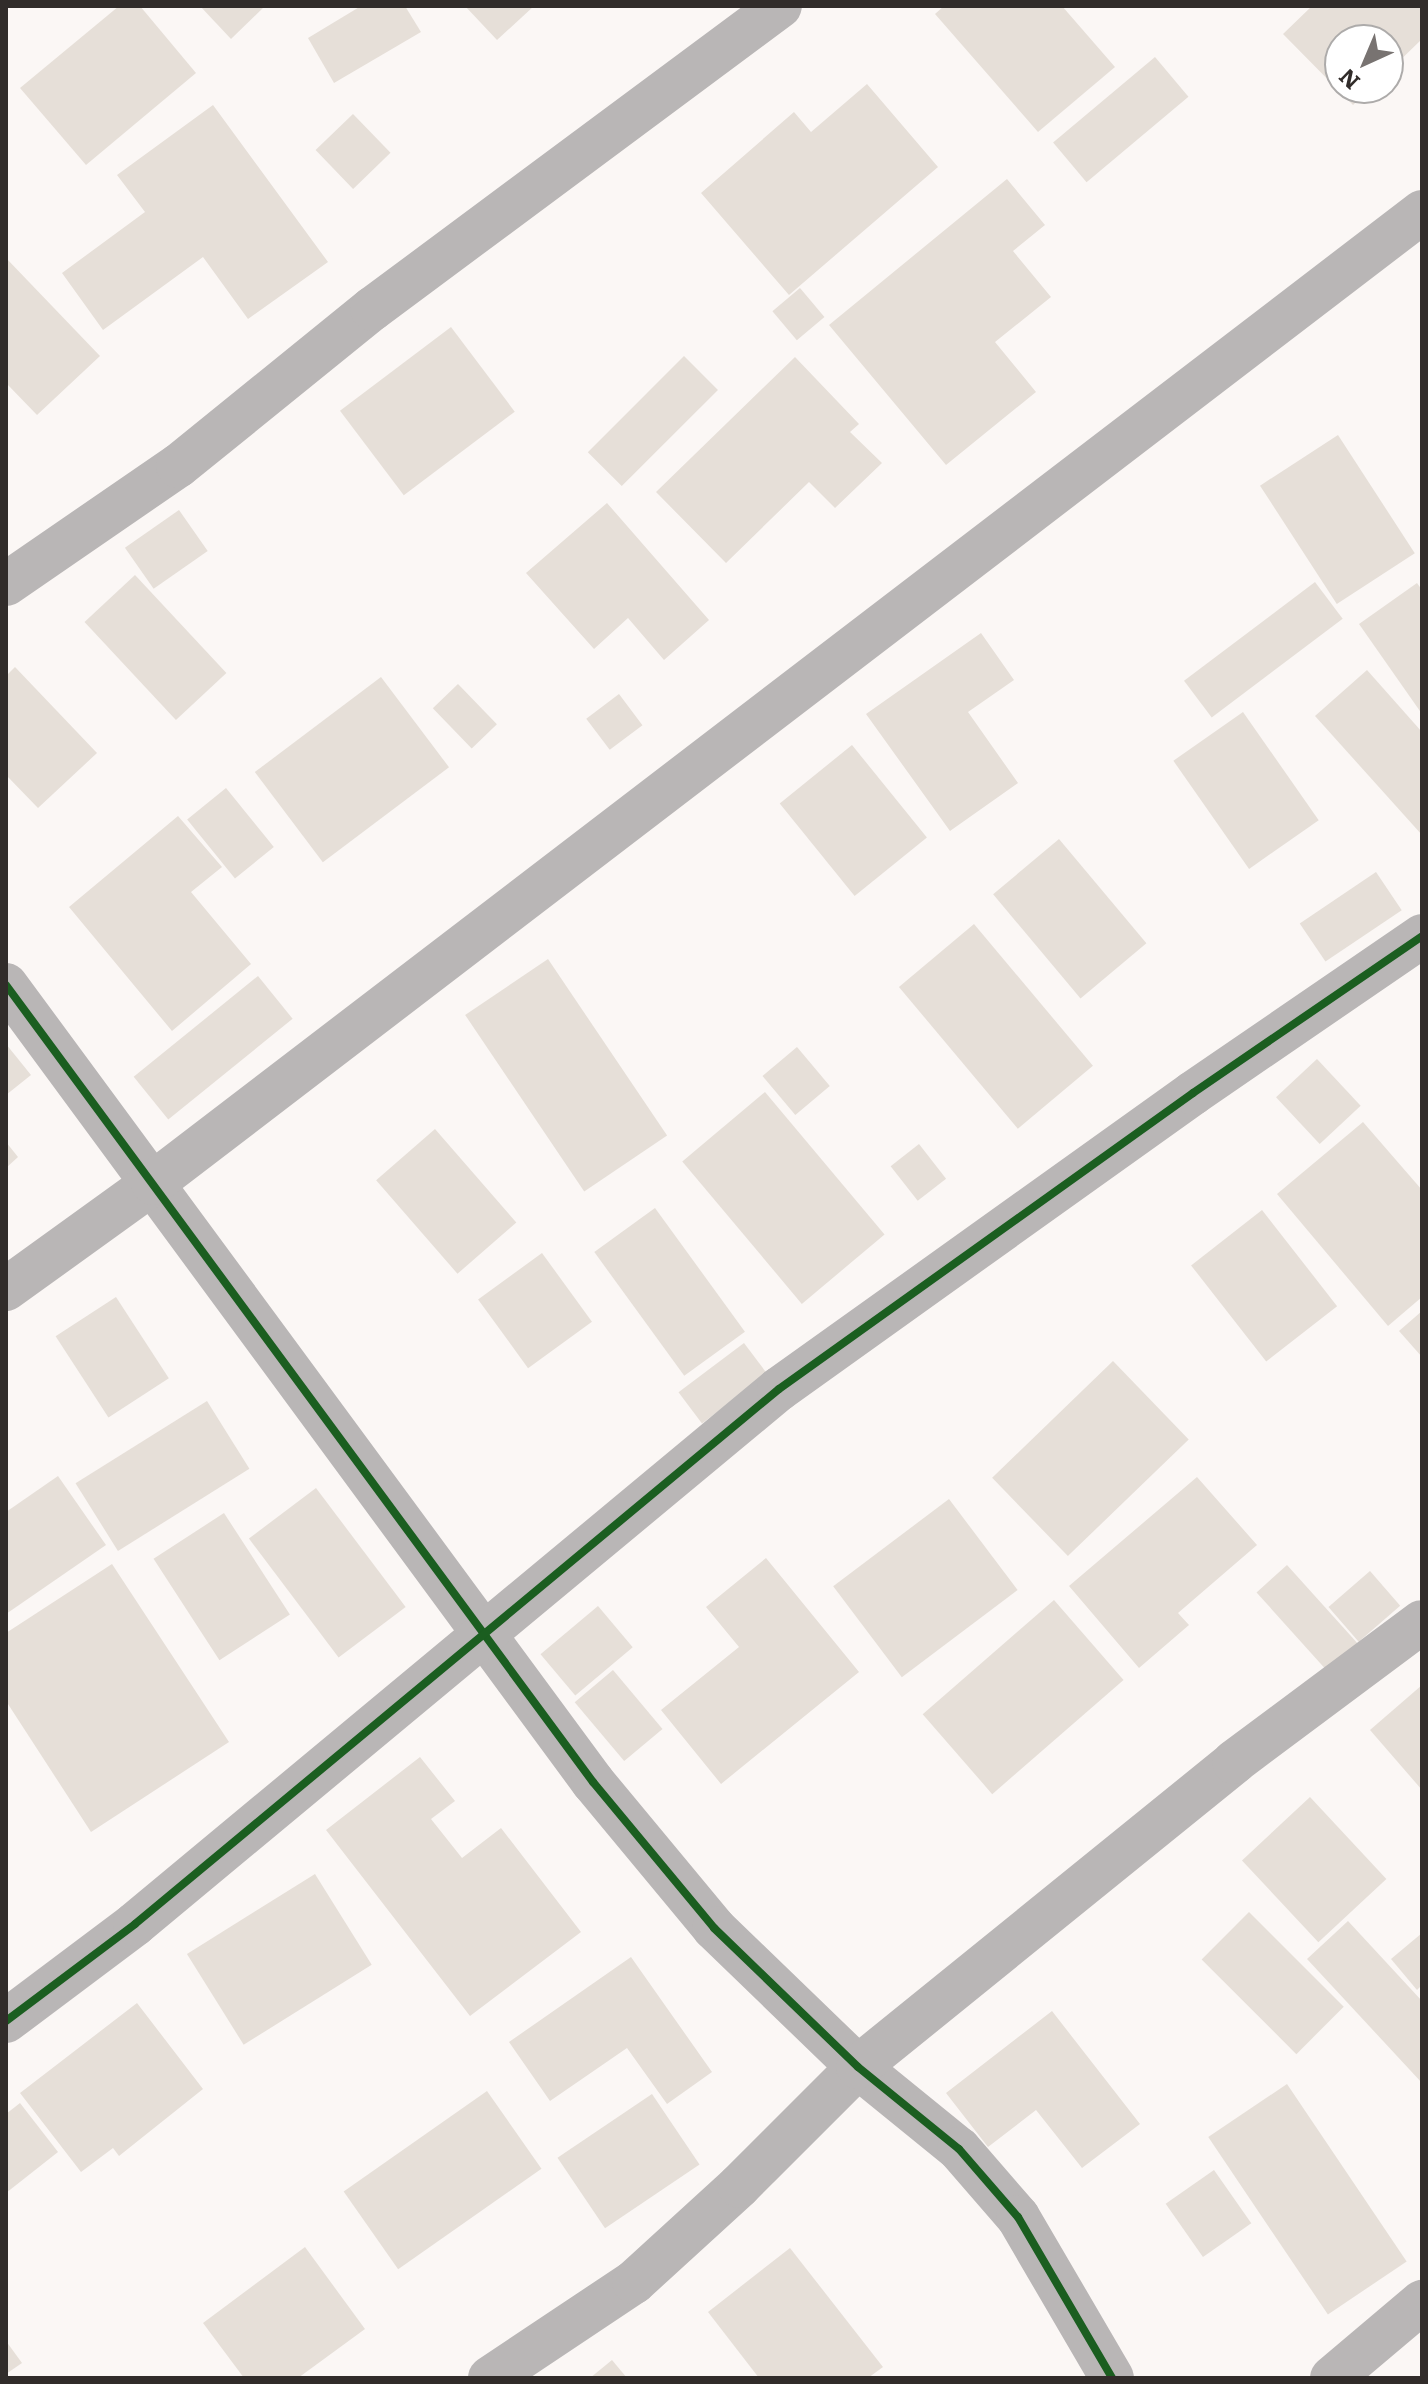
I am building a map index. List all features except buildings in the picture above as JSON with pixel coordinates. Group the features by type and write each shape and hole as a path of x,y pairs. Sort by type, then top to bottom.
{"street":[{"path":"6,584 178,466 372,309 780,6"},
{"path":"6,1289 153,1183 1422,212"},
{"path":"6,2021 135,1924 488,1634 779,1389 1169,1109 1422,936"},
{"path":"6,985 488,1634 593,1782 714,1928 858,2067 959,2149 1018,2217 1112,2378"},
{"path":"490,2378 634,2282 739,2186 858,2067 1234,1762 1422,1622"},
{"path":"1332,2378 1422,2302"}],"cycle path":[{"path":"6,2021 135,1924 779,1389 1193,1093 1422,936"},
{"path":"6,985 593,1782 714,1928 858,2067 959,2149 1018,2217 1112,2378"}]}
